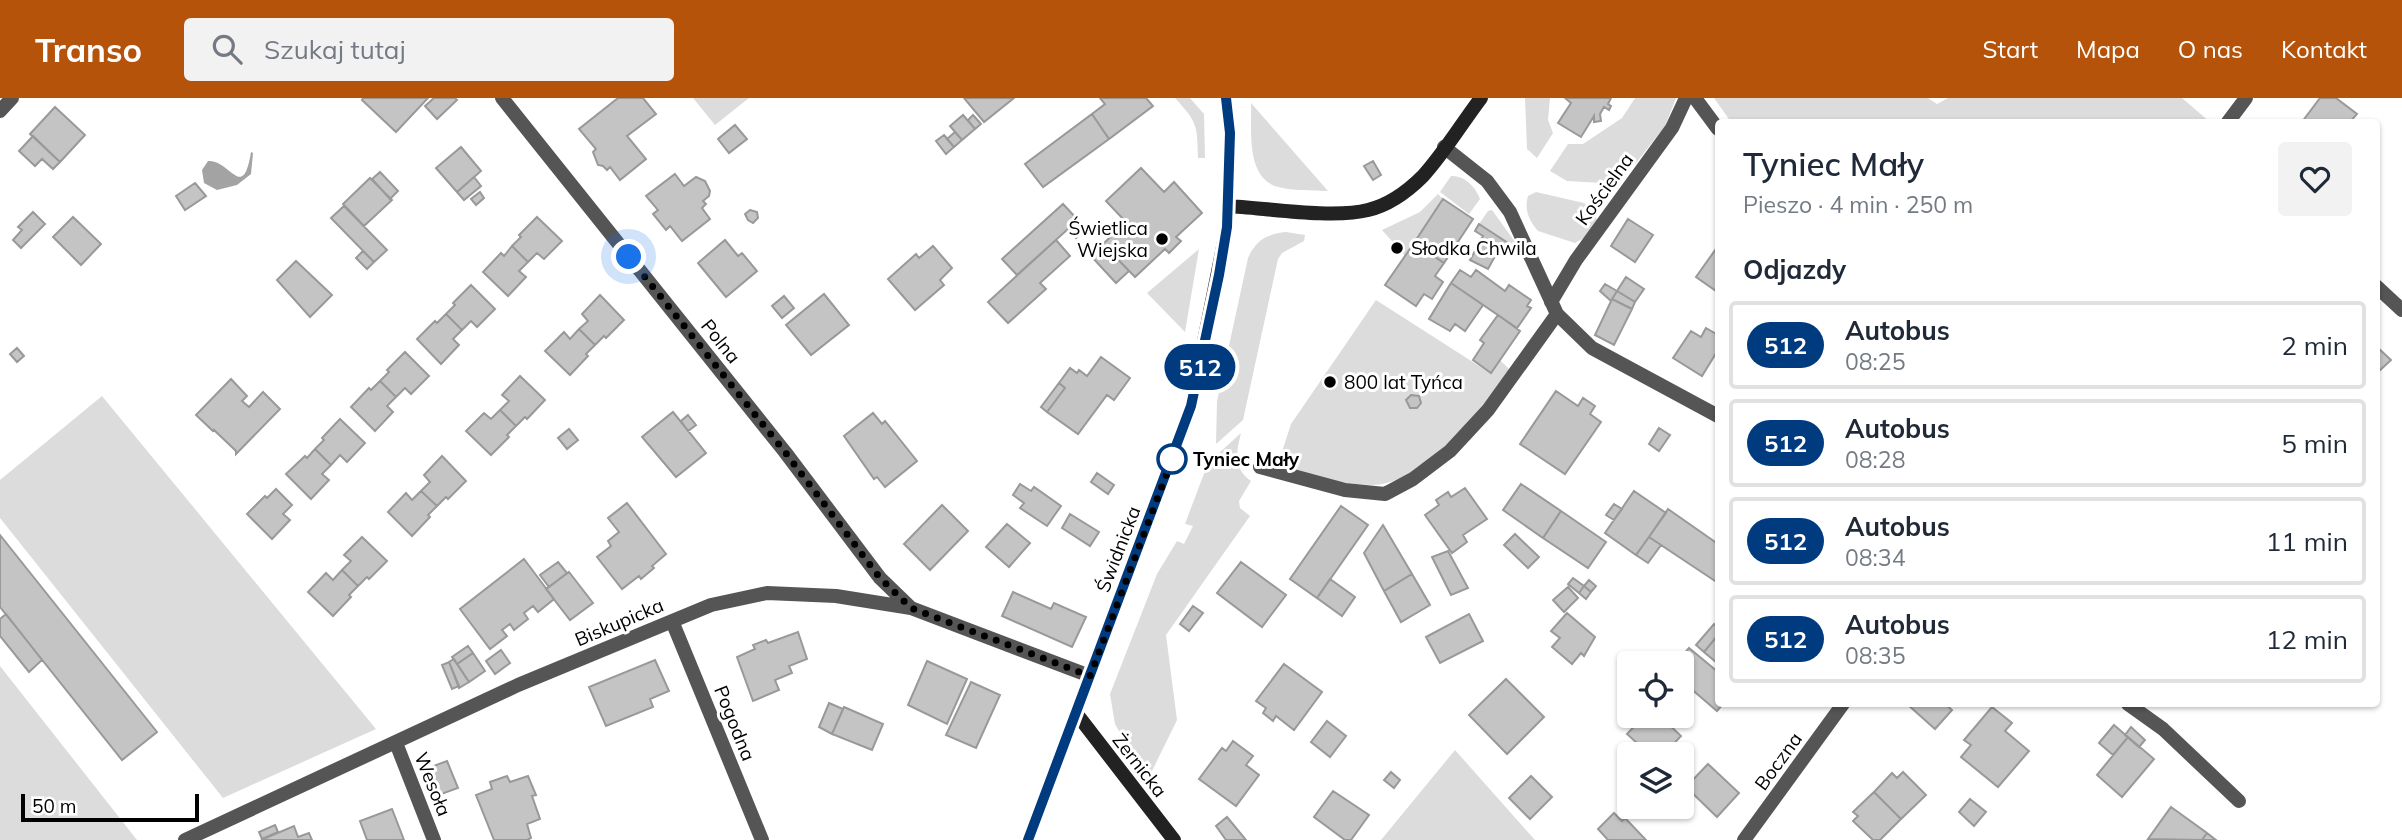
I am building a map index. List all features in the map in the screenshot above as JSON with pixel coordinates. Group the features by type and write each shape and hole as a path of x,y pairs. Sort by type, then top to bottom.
{"street":[{"path":"0,111 12,98"},
{"name":"Polna","path":"502,98 785,452 880,578 911,608"},
{"name":"Świdnicka","path":"1028,840 1191,406 1223,254 1228,205 1230,133 1226,98"},
{"path":"1228,205 1323,212 1366,211 1402,194 1423,175 1481,98"},
{"name":"Kościelna","path":"1554,308 1576,260 1672,128 1686,98"},
{"path":"1695,98 1715,125"},
{"path":"2230,119 2246,98"},
{"path":"1444,147 1487,181 1510,212 1554,308 1592,348 1715,414"},
{"path":"2380,290 2402,310"},
{"path":"1260,467 1345,490 1385,494 1413,479 1450,451 1488,410 1554,308"},
{"name":"Biskupicka","path":"185,840 518,685 711,605 767,593 836,596 911,608 1090,676"},
{"name":"Pogodna","path":"672,621 762,840"},
{"name":"Boczna","path":"1744,840 1841,707"},
{"path":"2132,707 2163,729 2239,801"},
{"name":"Żernicka","path":"1076,713 1174,840"},
{"name":"Wesoła","path":"396,743 435,840"}],"shaded area":[{"path":"693,98 749,98 715,125"},
{"path":"1175,98 1190,98 1204,114 1205,158 1198,158 1195,125"},
{"path":"1525,98 1550,98 1548,120 1553,133 1537,158 1527,149"},
{"path":"1635,98 1676,98 1665,126 1636,163 1603,183 1567,181 1550,171 1568,144 1583,144 1622,118"},
{"path":"1714,98 1928,98 1937,104 1948,98 2182,98 2206,119 1729,119"},
{"path":"1251,103 1328,191 1278,187 1267,182 1260,174 1252,151"},
{"path":"251,152 251,174 237,185 217,190 204,183 202,170 208,161 216,162 240,177 248,167"},
{"path":"1451,176 1465,180 1480,199 1469,214 1440,192"},
{"path":"1536,192 1584,203 1593,210 1598,223 1591,234 1575,243 1538,231 1527,210 1528,196"},
{"path":"1438,194 1443,199 1405,256 1382,230 1420,212"},
{"path":"1492,210 1518,246 1517,249 1479,224 1488,211"},
{"path":"1286,232 1305,235 1304,241 1282,253 1278,259 1243,420 1216,444 1217,401 1248,258 1263,239"},
{"path":"1199,249 1185,332 1147,293"},
{"path":"1376,300 1490,373 1500,360 1511,371 1450,442 1412,472 1392,481 1373,485 1349,483 1277,467 1291,424"},
{"path":"102,396 376,729 223,798 0,518 0,480"},
{"path":"1241,433 1237,460 1241,471 1251,481 1239,501 1240,508 1250,516 1166,635 1177,720 1151,773 1140,763 1138,765 1115,724 1110,694 1157,574 1177,541 1184,544 1193,526 1185,524 1208,463"},
{"path":"0,666 137,840 0,840"},
{"path":"1455,750 1535,840 1381,840"}],"building":[{"path":"428,98 396,132 362,100"},
{"path":"434,98 457,100 437,119 425,106"},
{"path":"618,98 643,98 656,114 627,136 646,159 620,180 610,167 607,170 598,165 593,152 596,149 579,129"},
{"path":"964,98 1014,98 984,122"},
{"path":"1100,98 1146,98 1153,106 1109,139 1092,114 1105,104"},
{"path":"1565,98 1611,98 1608,104 1611,106 1609,110 1604,107 1600,114 1601,121 1594,122 1594,116 1581,137 1558,123 1571,103"},
{"path":"2320,98 2336,98 2357,114 2353,119 2304,119"},
{"path":"55,107 85,135 60,162 30,134"},
{"path":"1092,114 1109,139 1043,187 1025,164"},
{"path":"963,115 975,129 962,140 950,126"},
{"path":"973,115 981,124 975,129 968,120"},
{"path":"735,125 747,139 729,153 718,139"},
{"path":"955,132 962,140 954,147 947,139"},
{"path":"944,135 954,147 946,154 936,141"},
{"path":"33,136 60,162 53,169 42,159 35,166 19,151"},
{"path":"461,147 481,171 457,192 436,168"},
{"path":"1373,161 1381,175 1373,180 1364,166"},
{"path":"1141,168 1164,192 1174,182 1202,213 1176,237 1181,241 1169,253 1165,249 1135,277 1103,244 1126,222 1106,201"},
{"path":"380,172 398,191 390,199 372,179"},
{"path":"675,174 684,186 696,177 705,181 710,191 702,208 710,219 682,241 670,226 666,230 653,214 658,210 646,196"},
{"path":"474,177 481,186 464,200 457,192"},
{"path":"370,178 392,200 364,226 343,204"},
{"path":"195,183 206,196 185,210 176,196"},
{"path":"480,192 484,198 476,205 471,199"},
{"path":"1443,199 1473,219 1444,263 1414,243"},
{"path":"1063,204 1078,220 1017,275 1002,259"},
{"path":"344,206 387,250 374,262 331,218"},
{"path":"750,210 757,212 758,218 753,223 745,214"},
{"path":"33,212 45,224 21,248 13,240 22,230 18,227"},
{"path":"73,217 101,244 81,265 53,237"},
{"path":"537,217 562,241 544,259 537,253 528,262 512,246"},
{"path":"1628,219 1653,235 1635,262 1611,246"},
{"path":"1078,224 1084,230 1076,238 1070,231"},
{"path":"1479,224 1514,247 1508,255 1499,249 1488,269 1470,260 1483,236 1475,231"},
{"path":"725,240 738,256 742,253 757,271 726,297 698,263"},
{"path":"1056,240 1070,256 1040,283 1046,289 1008,323 988,302"},
{"path":"1414,243 1444,263 1435,276 1443,282 1432,299 1424,294 1416,306 1385,285"},
{"path":"1103,244 1129,271 1116,283 1091,256"},
{"path":"512,246 528,262 519,271 526,277 508,296 483,272 501,253 504,256"},
{"path":"933,246 952,268 940,280 944,285 915,310 888,279 916,254 919,258"},
{"path":"1715,250 1715,290 1696,277"},
{"path":"363,251 374,262 367,269 356,258"},
{"path":"296,261 332,295 310,317 277,280"},
{"path":"1460,270 1471,277 1476,270 1505,291 1509,285 1531,300 1527,306 1531,308 1517,328 1451,283"},
{"path":"1626,277 1644,289 1635,302 1617,291"},
{"path":"1451,283 1483,305 1465,331 1455,324 1450,331 1429,319"},
{"path":"1605,284 1617,291 1611,301 1600,291"},
{"path":"471,285 495,309 477,327 471,321 462,330 446,314"},
{"path":"1617,291 1635,302 1632,309 1612,299"},
{"path":"824,294 849,325 811,355 786,325"},
{"path":"600,295 624,320 595,345 579,329 588,321 582,314"},
{"path":"784,296 794,308 782,318 772,306"},
{"path":"1612,299 1632,309 1614,345 1595,335"},
{"path":"446,314 462,330 453,339 459,345 441,364 417,339"},
{"path":"1498,315 1520,331 1491,373 1473,360 1484,343 1480,340"},
{"path":"1706,328 1715,333 1715,355 1702,376 1673,358 1691,331 1701,337"},
{"path":"579,329 595,345 570,375 545,351 564,332 570,339"},
{"path":"17,348 24,356 17,362 10,354"},
{"path":"2380,350 2391,360 2380,370"},
{"path":"405,352 429,376 411,394 405,388 396,397 380,381"},
{"path":"1101,357 1130,378 1114,400 1107,395 1078,434 1047,412 1065,388 1059,383 1070,368 1087,376"},
{"path":"520,376 545,400 527,419 525,417 516,426 500,410 509,401 502,395"},
{"path":"231,379 247,396 242,401 249,407 263,392 280,409 236,454 236,451 196,415"},
{"path":"380,381 396,397 387,406 393,412 375,431 351,407 369,388 371,390"},
{"path":"1059,383 1065,388 1047,412 1041,407"},
{"path":"1556,391 1578,406 1583,398 1595,406 1590,414 1601,422 1565,474 1520,444"},
{"path":"1411,395 1419,396 1421,403 1417,408 1410,408 1406,400"},
{"path":"500,410 516,426 491,455 466,431 484,413 491,419"},
{"path":"673,412 706,453 676,477 642,437"},
{"path":"873,413 882,424 885,421 917,461 885,487 877,477 874,479 844,436"},
{"path":"688,415 696,425 688,431 681,421"},
{"path":"340,419 365,443 347,462 340,455 331,465 315,449"},
{"path":"1659,428 1670,435 1659,451 1649,444"},
{"path":"569,429 578,440 567,449 558,438"},
{"path":"315,449 331,465 322,474 329,480 311,499 286,474"},
{"path":"442,456 466,481 437,506 421,491 430,482 424,475"},
{"path":"1097,473 1114,485 1108,494 1091,482"},
{"path":"1020,484 1031,491 1034,487 1061,506 1047,526 1020,508 1024,503 1013,495"},
{"path":"1521,484 1561,511 1543,538 1503,510"},
{"path":"1465,488 1487,519 1463,535 1467,542 1452,553 1425,515 1439,505 1436,500 1448,492 1451,497"},
{"path":"276,489 292,505 283,514 290,520 272,539 247,514"},
{"path":"421,491 437,506 412,536 388,512 406,493 412,500"},
{"path":"1634,491 1666,513 1636,555 1605,533"},
{"path":"627,503 666,554 641,579 639,576 622,589 597,557 611,546 608,541 619,532 608,518"},
{"path":"1614,504 1622,509 1614,520 1606,515"},
{"path":"942,505 968,531 930,570 904,544"},
{"path":"1341,506 1368,525 1317,598 1290,579"},
{"path":"1668,509 1715,542 1715,581 1649,537"},
{"path":"1561,511 1606,542 1588,568 1543,538"},
{"path":"1070,514 1099,532 1090,546 1062,528"},
{"path":"1007,524 1030,543 1009,567 986,547"},
{"path":"1383,525 1412,574 1384,591 1364,553"},
{"path":"1515,534 1539,557 1528,568 1504,545"},
{"path":"0,535 157,732 122,760 0,607"},
{"path":"362,537 387,561 358,586 342,570 351,561 344,555"},
{"path":"1649,537 1661,545 1648,563 1636,555"},
{"path":"1448,551 1468,588 1451,595 1432,557"},
{"path":"524,559 554,599 538,612 533,606 524,613 528,619 514,630 510,624 502,630 507,636 490,649 460,609"},
{"path":"558,562 567,573 549,587 540,575"},
{"path":"1241,562 1286,595 1262,627 1217,593"},
{"path":"342,570 358,586 333,616 308,592 326,573 333,580"},
{"path":"569,572 593,603 570,620 546,589"},
{"path":"1412,574 1430,605 1401,622 1384,591"},
{"path":"1573,578 1584,586 1579,593 1568,584"},
{"path":"1330,579 1355,597 1342,616 1317,598"},
{"path":"1589,580 1596,586 1591,592 1584,586"},
{"path":"1584,586 1591,592 1586,599 1579,593"},
{"path":"1568,587 1578,598 1564,612 1553,600"},
{"path":"1013,592 1051,609 1054,603 1086,617 1072,647 1002,616"},
{"path":"1193,606 1203,613 1189,631 1180,624"},
{"path":"1567,613 1595,637 1584,656 1581,653 1572,664 1552,647 1560,638 1551,631"},
{"path":"6,614 42,660 29,672 0,636 0,619"},
{"path":"1469,614 1483,641 1440,663 1426,637"},
{"path":"1714,624 1715,639 1704,652 1696,645"},
{"path":"798,632 807,659 789,666 792,673 775,680 779,690 753,701 737,657 755,649 753,645 766,640 768,643"},
{"path":"1715,639 1715,661 1704,652"},
{"path":"468,646 473,653 457,664 452,657"},
{"path":"501,650 510,663 495,674 486,661"},
{"path":"1694,652 1715,670 1715,707 1720,707 1717,711 1694,691"},
{"path":"473,653 485,671 469,682 457,664"},
{"path":"454,659 469,682 459,688 449,662"},
{"path":"655,660 669,691 650,699 653,707 606,726 589,687"},
{"path":"927,661 967,679 947,724 908,705"},
{"path":"449,662 459,686 452,689 442,665"},
{"path":"1284,664 1322,692 1294,730 1276,716 1273,721 1263,713 1266,708 1256,701"},
{"path":"1506,679 1544,717 1507,754 1469,715"},
{"path":"971,682 1000,695 976,748 946,735"},
{"path":"829,703 843,709 832,734 819,727"},
{"path":"844,707 883,724 872,750 832,734"},
{"path":"1910,707 1948,707 1952,710 1935,729"},
{"path":"1992,707 2012,723 2005,731 2029,751 1998,787 1961,757 1971,745 1964,740"},
{"path":"1327,721 1346,736 1330,757 1311,742"},
{"path":"2114,725 2128,737 2113,755 2099,743"},
{"path":"2131,727 2145,740 2139,747 2125,735"},
{"path":"1633,728 1673,728 1681,736 1675,742 1636,742 1627,734"},
{"path":"2128,737 2154,759 2122,797 2097,775"},
{"path":"1233,741 1253,756 1246,765 1259,775 1236,806 1199,779 1222,748 1226,751"},
{"path":"447,761 458,788 433,797 423,770"},
{"path":"1708,764 1739,793 1717,817 1694,795 1694,779"},
{"path":"1391,772 1400,780 1394,788 1384,780"},
{"path":"1903,772 1926,795 1901,819 1874,792 1892,773 1897,778"},
{"path":"507,776 510,782 528,776 536,795 532,796 540,819 527,824 531,838 527,840 494,840 476,795 492,789 490,782"},
{"path":"1531,776 1552,797 1530,819 1509,798"},
{"path":"1333,791 1369,815 1351,840 1345,840 1314,817"},
{"path":"1874,792 1901,819 1880,840 1873,840 1853,821 1858,816 1853,812"},
{"path":"1970,799 1986,812 1974,826 1959,812"},
{"path":"2171,807 2207,833 2202,840 2148,839"},
{"path":"392,809 404,840 367,840 360,821"},
{"path":"1614,813 1617,819 1626,819 1646,840 1608,840 1598,829"},
{"path":"1227,817 1246,840 1226,840 1216,826"},
{"path":"275,825 278,832 262,839 259,832"},
{"path":"294,826 298,837 309,833 312,840 261,840"},
{"path":"2207,833 2216,840 2202,840"}],"bus line":[{"name":"512","path":"1028,840 1191,406 1227,227 1230,133 1226,98"}],"place":[{"name":"Świetlica Wiejska","path":"1162,239"},
{"name":"Słodka Chwila","path":"1397,248"},
{"name":"800 lat Tyńca","path":"1330,382"},
{"name":"Tyniec Mały","path":"1172,459"}],"route":[{"path":"629,257 785,452 880,578 911,608 1090,676 1175,452 1172,459"}]}
